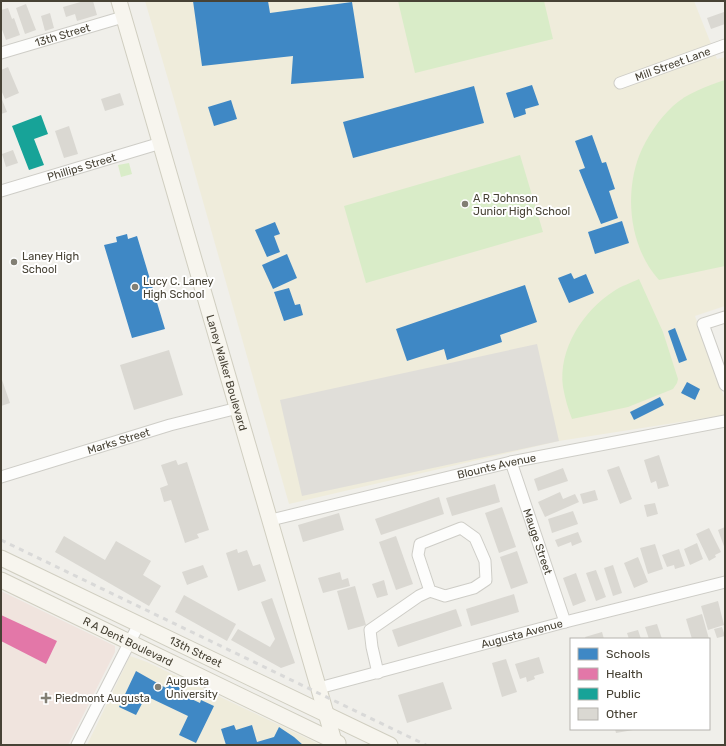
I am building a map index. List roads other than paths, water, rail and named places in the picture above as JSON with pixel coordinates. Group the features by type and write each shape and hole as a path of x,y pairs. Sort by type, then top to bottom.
{"main road":[{"name":"Laney Walker Boulevard","path":"119,1 319,688 337,744"},
{"name":"13th Street","path":"1,558 390,745"},
{"name":"R A Dent Boulevard","path":"1,580 130,641 337,744"}],"street":[{"name":"13th Street","path":"1,53 123,17"},
{"name":"Mill Street Lane","path":"620,83 725,45"},
{"name":"Phillips Street","path":"1,191 161,143"},
{"path":"725,317 703,324 725,385"},
{"name":"Marks Street","path":"1,477 170,424 238,408"},
{"name":"Blounts Avenue","path":"271,520 511,462 725,421"},
{"name":"Mauge Street","path":"511,462 565,622"},
{"path":"378,673 370,630 419,596 430,591 445,596 474,588 486,580 484,561 475,538 461,528 420,544 418,555 430,591"},
{"name":"Augusta Avenue","path":"319,688 565,622 725,582"},
{"path":"77,745 138,624"}],"railway":[{"path":"1,540 426,745"}],"place":[{"name":"A R Johnson Junior High School","path":"465,204"},
{"name":"Laney High School","path":"14,262"},
{"name":"Lucy C. Laney High School","path":"135,287"},
{"name":"Augusta University","path":"158,687"},
{"name":"Piedmont Augusta","path":"46,698"}]}
